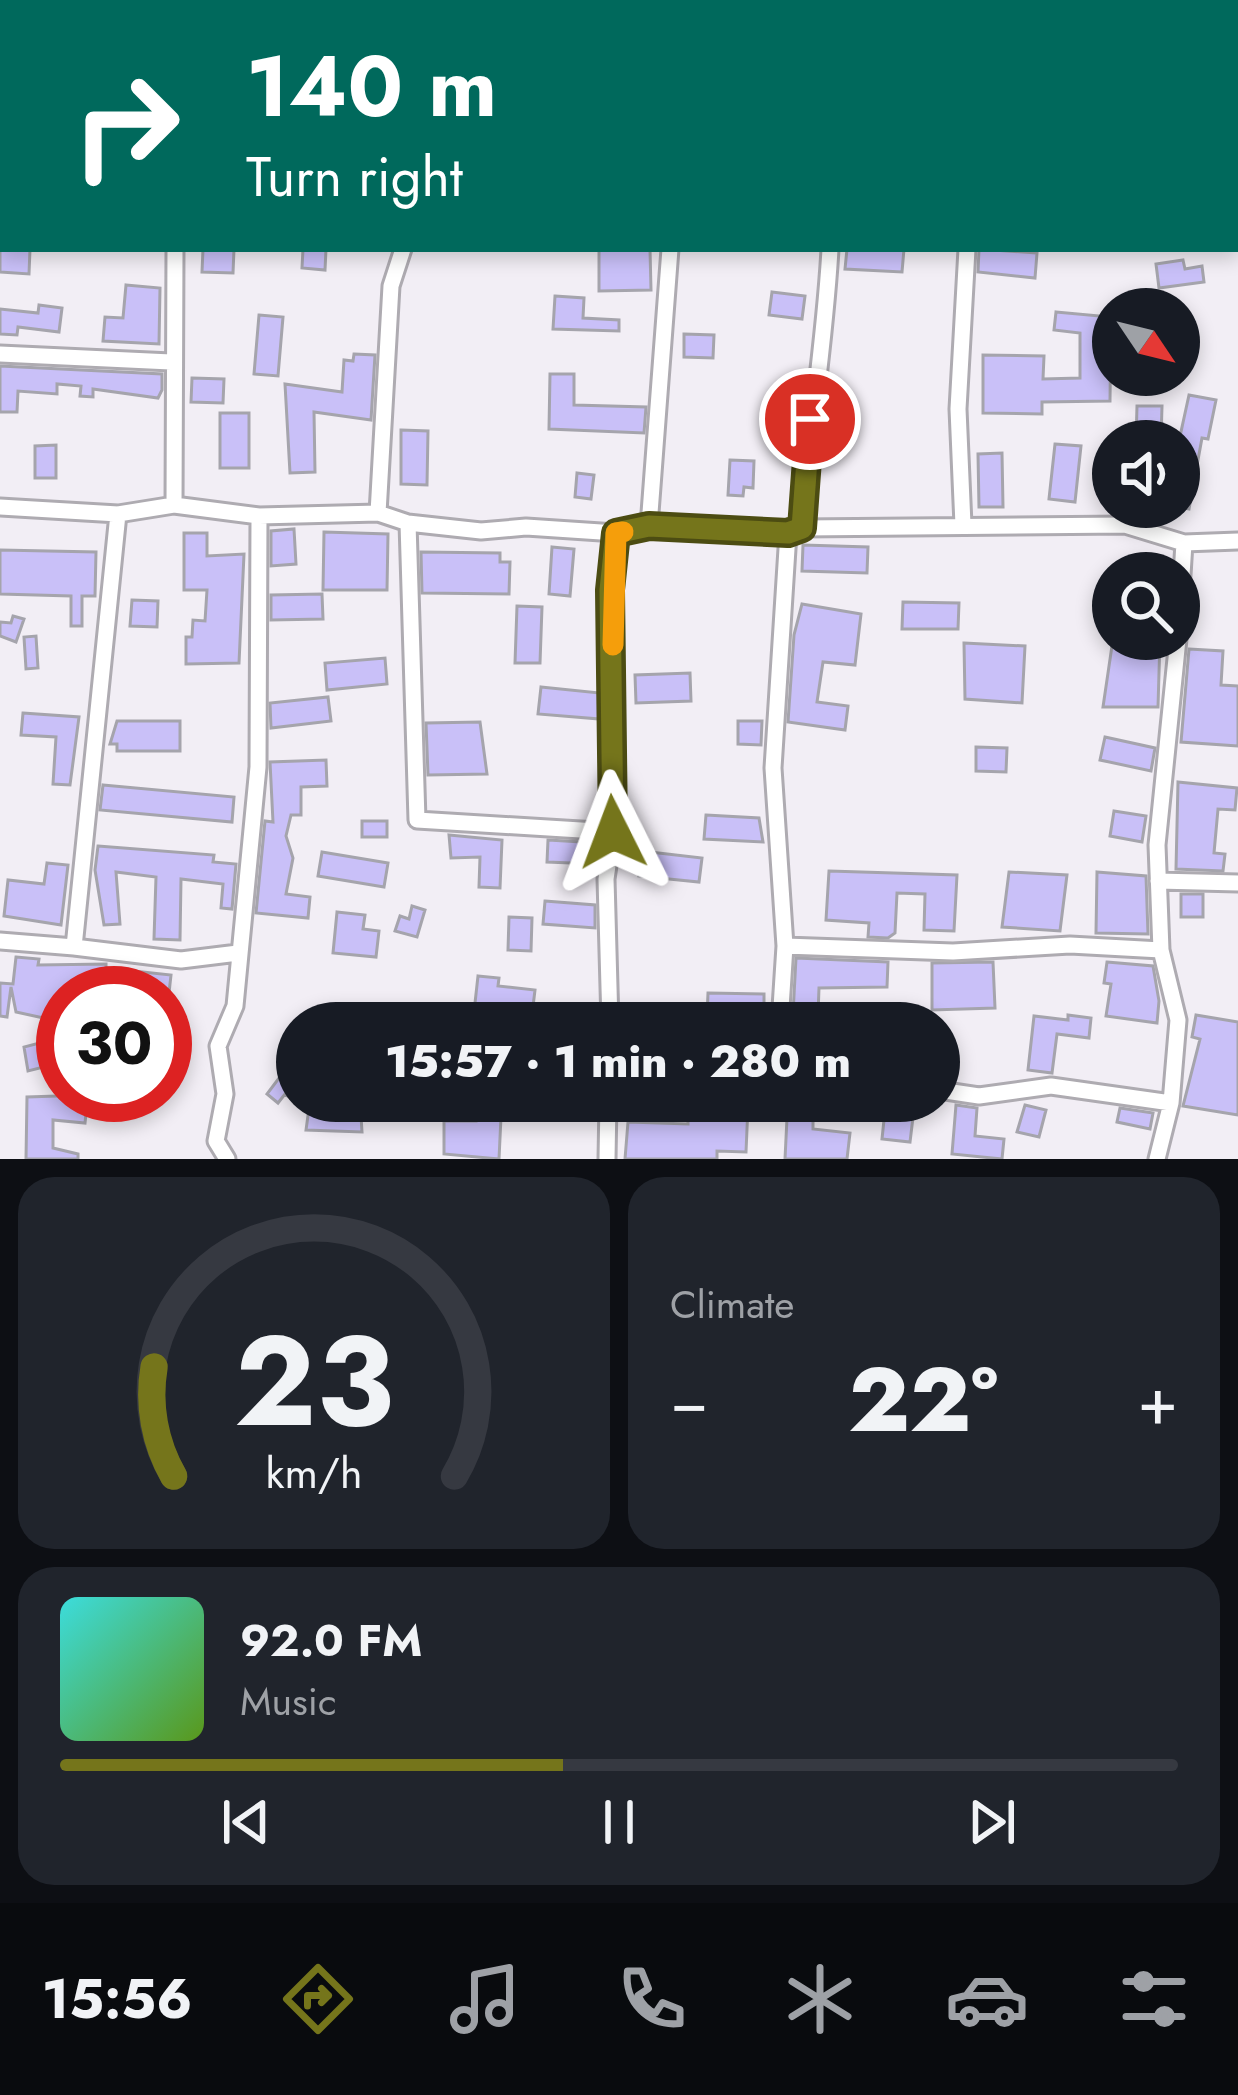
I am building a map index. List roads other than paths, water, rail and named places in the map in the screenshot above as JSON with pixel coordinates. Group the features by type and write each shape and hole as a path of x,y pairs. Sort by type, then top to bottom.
{"street":[{"path":"174,505 171,362 176,252"},
{"path":"378,513 391,286 402,252"},
{"path":"649,526 670,252"},
{"path":"781,1002 785,946 773,768 795,531 825,340 830,252"},
{"path":"963,525 958,409 967,252"},
{"path":"0,354 171,362"},
{"path":"0,507 118,514 174,505 259,516 378,513 408,523 481,531 1125,525 1184,543 1238,541"},
{"path":"74,947 118,514"},
{"path":"227,1159 216,1141 225,1094 218,1046 235,1006 258,767 259,516"},
{"path":"408,523 417,820 613,832"},
{"path":"609,1002 610,590 616,533"},
{"path":"1183,552 1184,543"},
{"path":"1157,1159 1171,1103 1178,1020 1161,950 1158,881 1176,660"},
{"path":"1158,881 1238,883"},
{"path":"0,941 181,960 238,953"},
{"path":"785,946 845,944 953,952 1070,945 1161,950"},
{"path":"960,1093 979,1096 1051,1086 1171,1103"},
{"path":"607,1159 608,1122"}]}
